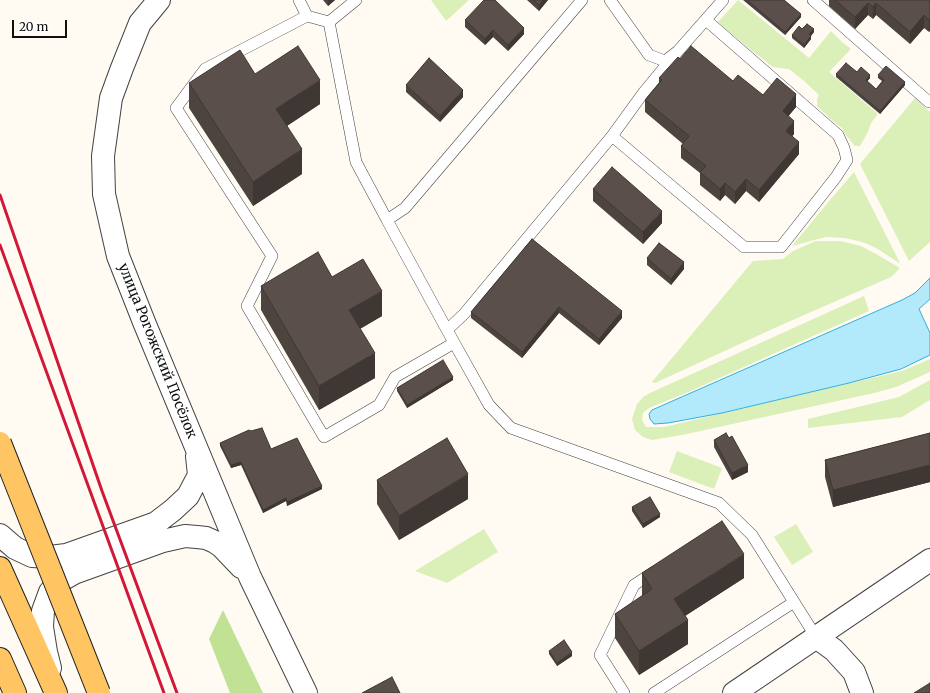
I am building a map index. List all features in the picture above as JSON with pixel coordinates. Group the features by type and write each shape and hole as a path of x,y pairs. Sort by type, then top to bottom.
{"main road":[{"path":"0,442 99,693"},
{"path":"0,568 55,690"},
{"path":"3,665 9,693"},
{"path":"3,665 14,693"}],"street":[{"name":"улица Рогожский Посёлок","path":"159,0 140,24 122,68 112,98 103,156 104,194 118,256 196,449 250,577 306,693"},
{"path":"0,535 15,548 32,556 50,557 66,555 156,523 188,496 199,475 196,449"},
{"path":"55,690 42,627 43,611 50,592 60,581 74,573 163,541 185,536 206,538 221,546 250,577"},
{"path":"734,693 930,560"},
{"path":"816,637 834,650 854,672 862,693"}],"lane":[{"path":"299,0 307,16"},
{"path":"329,22 356,0"},
{"path":"387,220 405,208 582,0"},
{"path":"610,0 649,55 665,61 678,51"},
{"path":"447,330 464,314 612,136 644,92 722,0"},
{"path":"813,0 930,102"},
{"path":"329,22 307,16 204,69 176,108 272,256 247,306 324,437 379,405 395,377 454,343"},
{"path":"612,136 744,247 781,247 836,178 847,160 844,148 838,135 706,20"},
{"path":"329,22 356,162 489,405 511,428 719,503 733,521 752,535 816,637"},
{"path":"624,693 600,655 634,584 666,564"},
{"path":"654,693 794,602"}],"green space":[{"path":"431,0 469,0 446,21"},
{"path":"738,0 809,58 831,31 851,49 829,72 878,114 871,123 860,146 855,146 842,128 817,106 817,99 819,95 804,81 789,69 773,67 718,22"},
{"path":"915,98 930,112 930,242 909,261 860,164"},
{"path":"854,172 900,263 872,246 845,238 826,237 792,246"},
{"path":"816,241 840,241 861,246 900,268 891,277 655,383 652,382 753,261 783,259 793,251"},
{"path":"864,296 869,311 686,393 649,408 643,413 642,420 646,427 664,427 902,371 930,359 930,372 896,387 874,393 682,435 652,440 643,437 635,430 632,419 637,404 643,397"},
{"path":"930,380 930,400 902,417 808,428 808,419 899,397"},
{"path":"677,451 722,468 714,489 669,472"},
{"path":"796,524 813,552 792,565 774,537"},
{"path":"484,529 498,552 447,583 415,571"},
{"path":"223,610 263,693 230,693 209,639"}],"water":[{"path":"930,278 930,299 919,309 930,333 930,355 901,369 722,413 668,423 654,424 650,419 649,414 652,410 902,300 915,293"}],"building":[{"path":"484,0 495,0 524,28 508,45 493,30 485,39 465,20"},
{"path":"534,0 543,0 539,5"},
{"path":"747,0 784,0 801,14 785,32"},
{"path":"835,0 930,0 930,18 929,20 924,15 910,32 876,3 873,7 868,3 855,17"},
{"path":"807,24 814,29 809,34 811,36 804,45 792,35 799,26 802,29"},
{"path":"298,46 320,80 276,109 302,149 253,182 189,83 240,50 255,74"},
{"path":"691,46 733,81 738,75 763,95 777,78 796,94 783,111 794,121 786,131 799,142 759,190 746,179 735,192 725,183 720,189 700,172 706,166 681,146 689,136 645,100 662,80 659,78 678,57 680,59"},
{"path":"429,58 463,90 440,116 406,85"},
{"path":"846,63 857,72 861,67 870,75 866,80 876,89 884,80 878,75 886,66 905,82 880,111 836,74"},
{"path":"612,167 662,211 643,232 593,189"},
{"path":"532,239 622,311 599,339 559,307 522,352 471,312"},
{"path":"659,243 684,262 671,279 647,258"},
{"path":"318,252 332,277 363,259 382,291 349,310 375,353 319,386 261,286"},
{"path":"443,360 453,377 407,405 397,388"},
{"path":"262,428 271,449 297,438 322,486 287,502 286,498 263,510 241,462 231,465 220,443 249,430 251,431"},
{"path":"726,433 729,438 732,436 748,465 732,473 714,440"},
{"path":"930,433 930,465 833,490 825,460"},
{"path":"447,438 468,474 399,516 377,480"},
{"path":"650,497 660,514 643,524 632,507"},
{"path":"722,521 744,554 674,599 688,620 639,651 615,614 652,589 642,573"},
{"path":"564,640 572,652 557,663 549,651"},
{"path":"392,677 400,693 362,693"},
{"path":"930,683 930,693 914,693"}],"railway":[{"path":"0,195 102,491 177,693"},
{"path":"0,245 164,693"}]}
